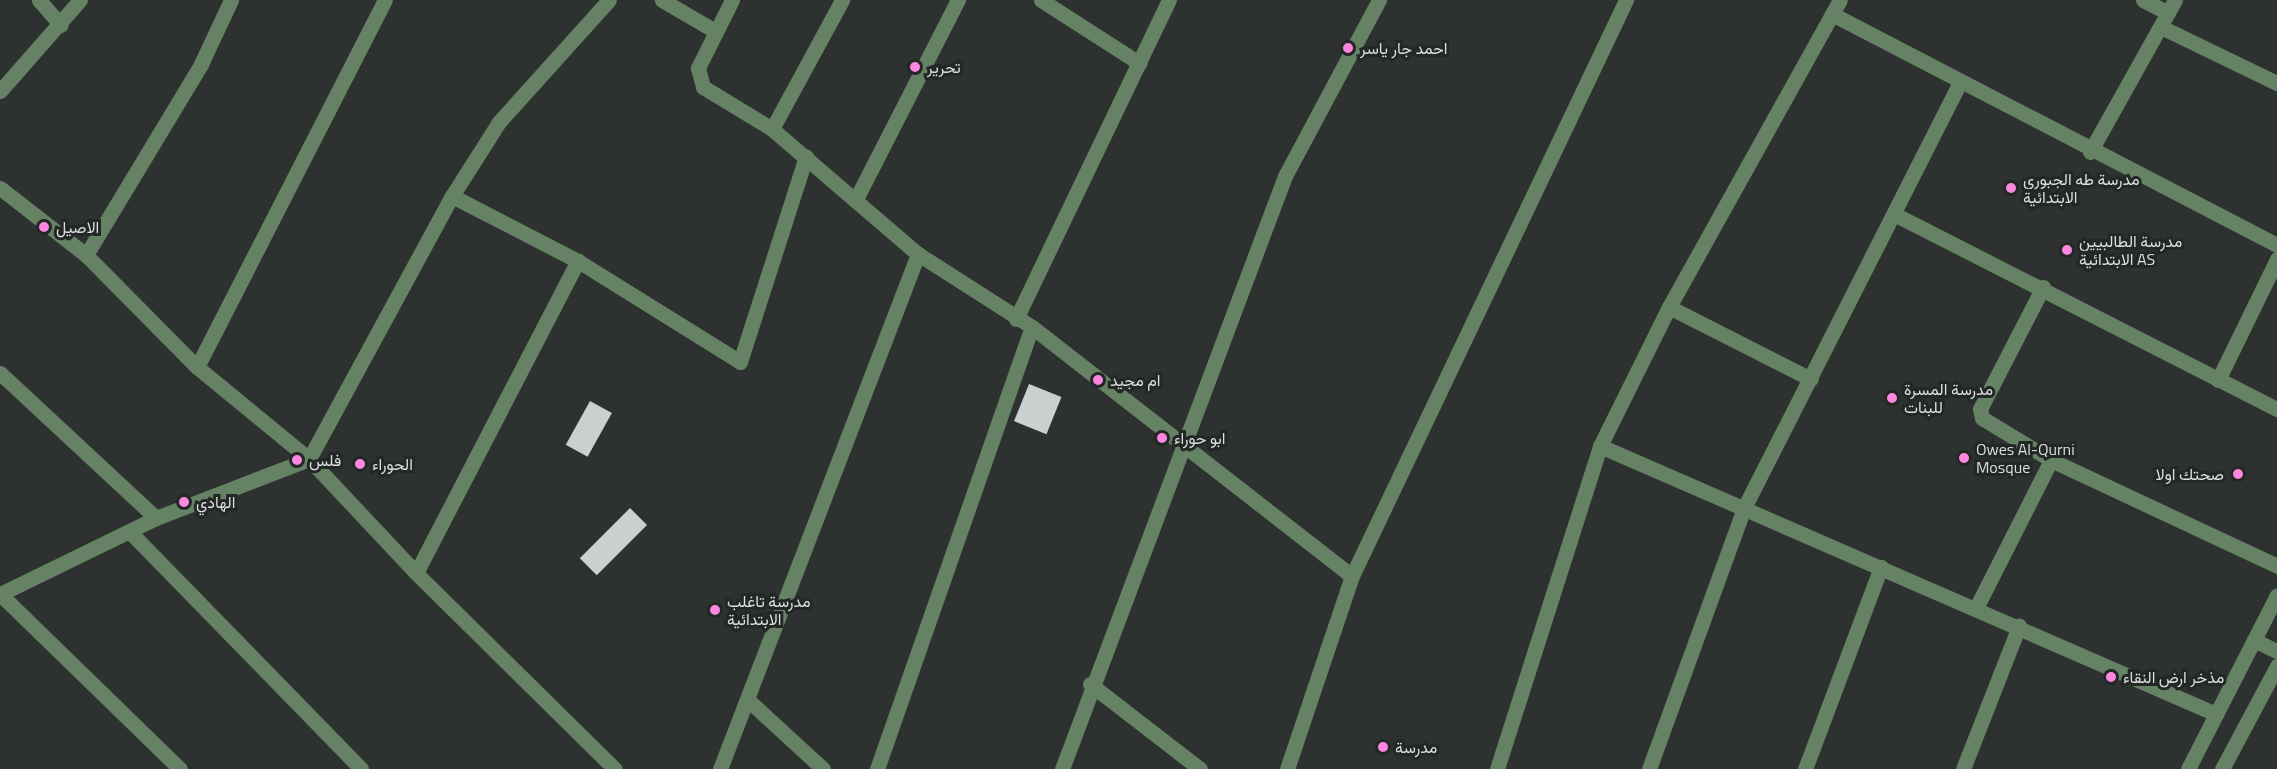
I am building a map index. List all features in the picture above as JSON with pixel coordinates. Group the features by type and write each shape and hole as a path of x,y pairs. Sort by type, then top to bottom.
{"street":[{"path":"39,0 61,25"},
{"path":"0,91 81,0"},
{"path":"86,255 201,64 231,0"},
{"path":"197,367 385,0"},
{"path":"180,769 3,589 156,518 309,459 452,196 499,122 609,0"},
{"path":"662,0 715,31"},
{"path":"732,0 698,68 703,87 772,129 856,199 918,255 1016,320 1032,327 1182,441 1352,576"},
{"path":"772,129 842,0"},
{"path":"856,199 958,0"},
{"path":"1041,0 1138,63"},
{"path":"1016,320 1169,0"},
{"path":"1062,769 1090,684 1285,176 1379,0"},
{"path":"1287,769 1352,576 1626,0"},
{"path":"1497,769 1600,446 1669,307 1840,0"},
{"path":"2090,152 2172,6 2143,0"},
{"path":"1832,14 1959,84 2277,245"},
{"path":"2161,27 2277,83"},
{"path":"1649,769 1744,508 1896,215 1959,84"},
{"path":"452,196 578,261 740,362 806,156"},
{"path":"0,188 86,255 197,367 309,459 416,573 615,769"},
{"path":"1896,215 2277,409"},
{"path":"720,769 918,255"},
{"path":"2218,380 2277,259"},
{"path":"416,573 578,261"},
{"path":"2043,288 1980,409 1990,427 2051,460 2277,566"},
{"path":"1669,307 1811,379"},
{"path":"877,769 1032,327"},
{"path":"0,373 156,518"},
{"path":"1600,446 2019,626 2216,714"},
{"path":"1976,608 2051,460"},
{"path":"130,532 361,769"},
{"path":"1805,769 1881,567"},
{"path":"2188,769 2277,595"},
{"path":"1963,769 2019,626"},
{"path":"2254,640 2277,651"},
{"path":"2222,769 2277,666"},
{"path":"1090,684 1200,769"},
{"path":"748,700 823,769"}],"building":[{"path":"1029,384 1061,397 1046,434 1014,421"},
{"path":"590,401 612,413 588,457 566,445"},
{"path":"630,508 647,525 597,575 580,558"}],"place":[{"name":"احمد جار ياسر","path":"1348,48"},
{"name":"تحرير","path":"915,67"},
{"name":"مدرسة طه الجبوري الابتدائية","path":"2011,188"},
{"name":"الاصيل","path":"44,227"},
{"name":"مدرسة الطالبيين الابتدائية AS","path":"2067,250"},
{"name":"ام مجيد","path":"1098,380"},
{"name":"مدرسة المسرة للبنات","path":"1892,398"},
{"name":"ابو حوراء","path":"1162,438"},
{"name":"Owes Al-Qurni Mosque","path":"1964,458"},
{"name":"فلس","path":"297,460"},
{"name":"الحوراء","path":"360,464"},
{"name":"صحتك اولا","path":"2238,474"},
{"name":"الهادي","path":"184,502"},
{"name":"مدرسة تاغلب الابتدائية","path":"715,610"},
{"name":"مذخر ارض النقاء","path":"2111,677"},
{"name":"مدرسة","path":"1383,747"}]}
